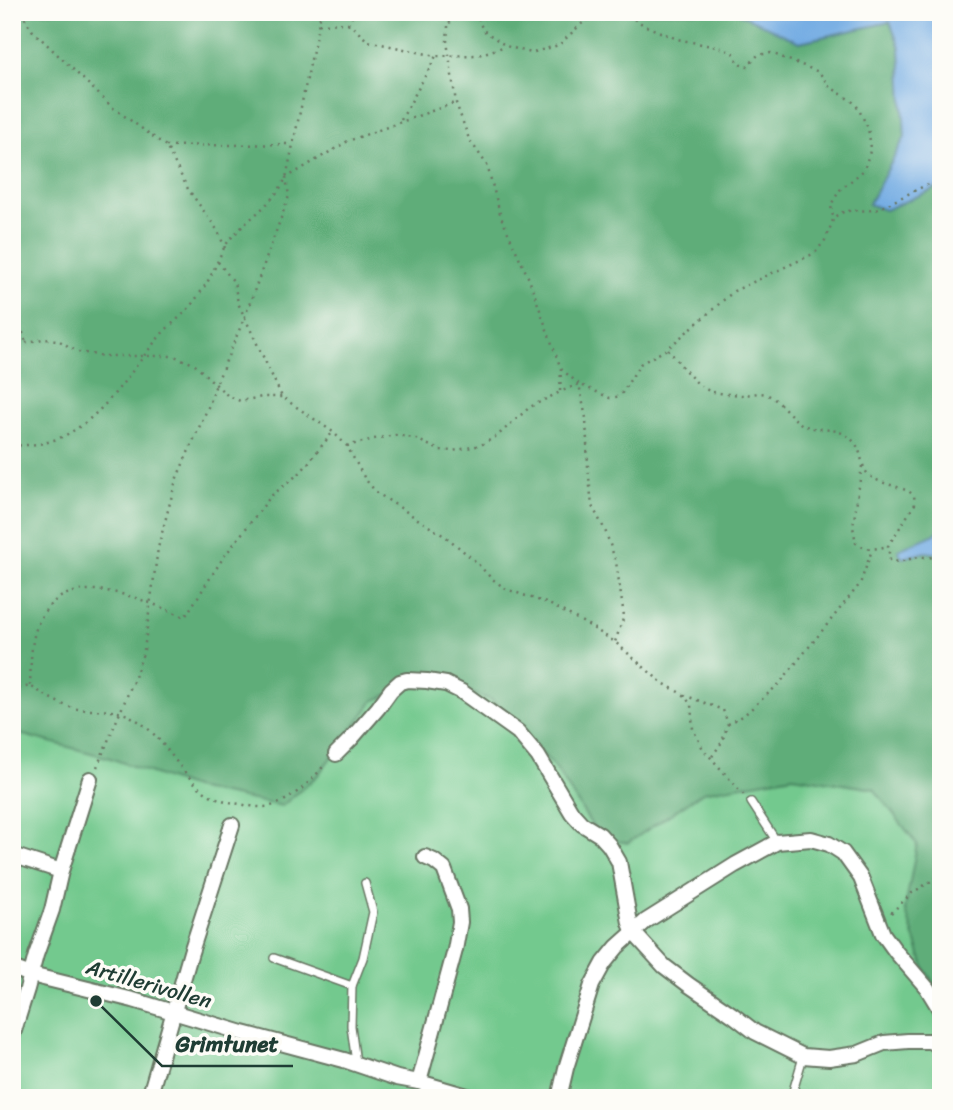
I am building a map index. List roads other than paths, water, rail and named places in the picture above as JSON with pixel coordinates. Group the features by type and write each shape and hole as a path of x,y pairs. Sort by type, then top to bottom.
{"street":[{"path":"335,754 400,682 407,680 446,684 491,711 517,732 538,756 572,813 609,845 619,862 634,933 664,966 755,1032 803,1056 829,1058 857,1054 884,1043 908,1041 929,1041 941,1046"},
{"path":"12,1037 90,779"},
{"path":"149,1098 232,825"},
{"path":"559,1098 592,985 604,962 646,921 777,842 811,839 829,844 843,853 861,878 883,934 927,988 941,1011"},
{"path":"12,855 61,871"},
{"path":"419,1082 460,922 444,869 425,857"},
{"name":"Artillerivollen","path":"12,968 474,1098"}],"lane":[{"path":"751,802 777,842"},
{"path":"356,1064 351,1026 352,986 368,943 373,912 365,883"},
{"path":"274,958 352,986"},
{"path":"791,1098 803,1056"}],"water":[{"path":"736,12 941,12 941,186 885,210 869,204 905,137 900,48 890,22 799,42"},
{"path":"941,527 941,554 926,552 902,558 898,550 935,534"}],"place":[{"name":"Grimtunet","path":"96,1001"}]}
